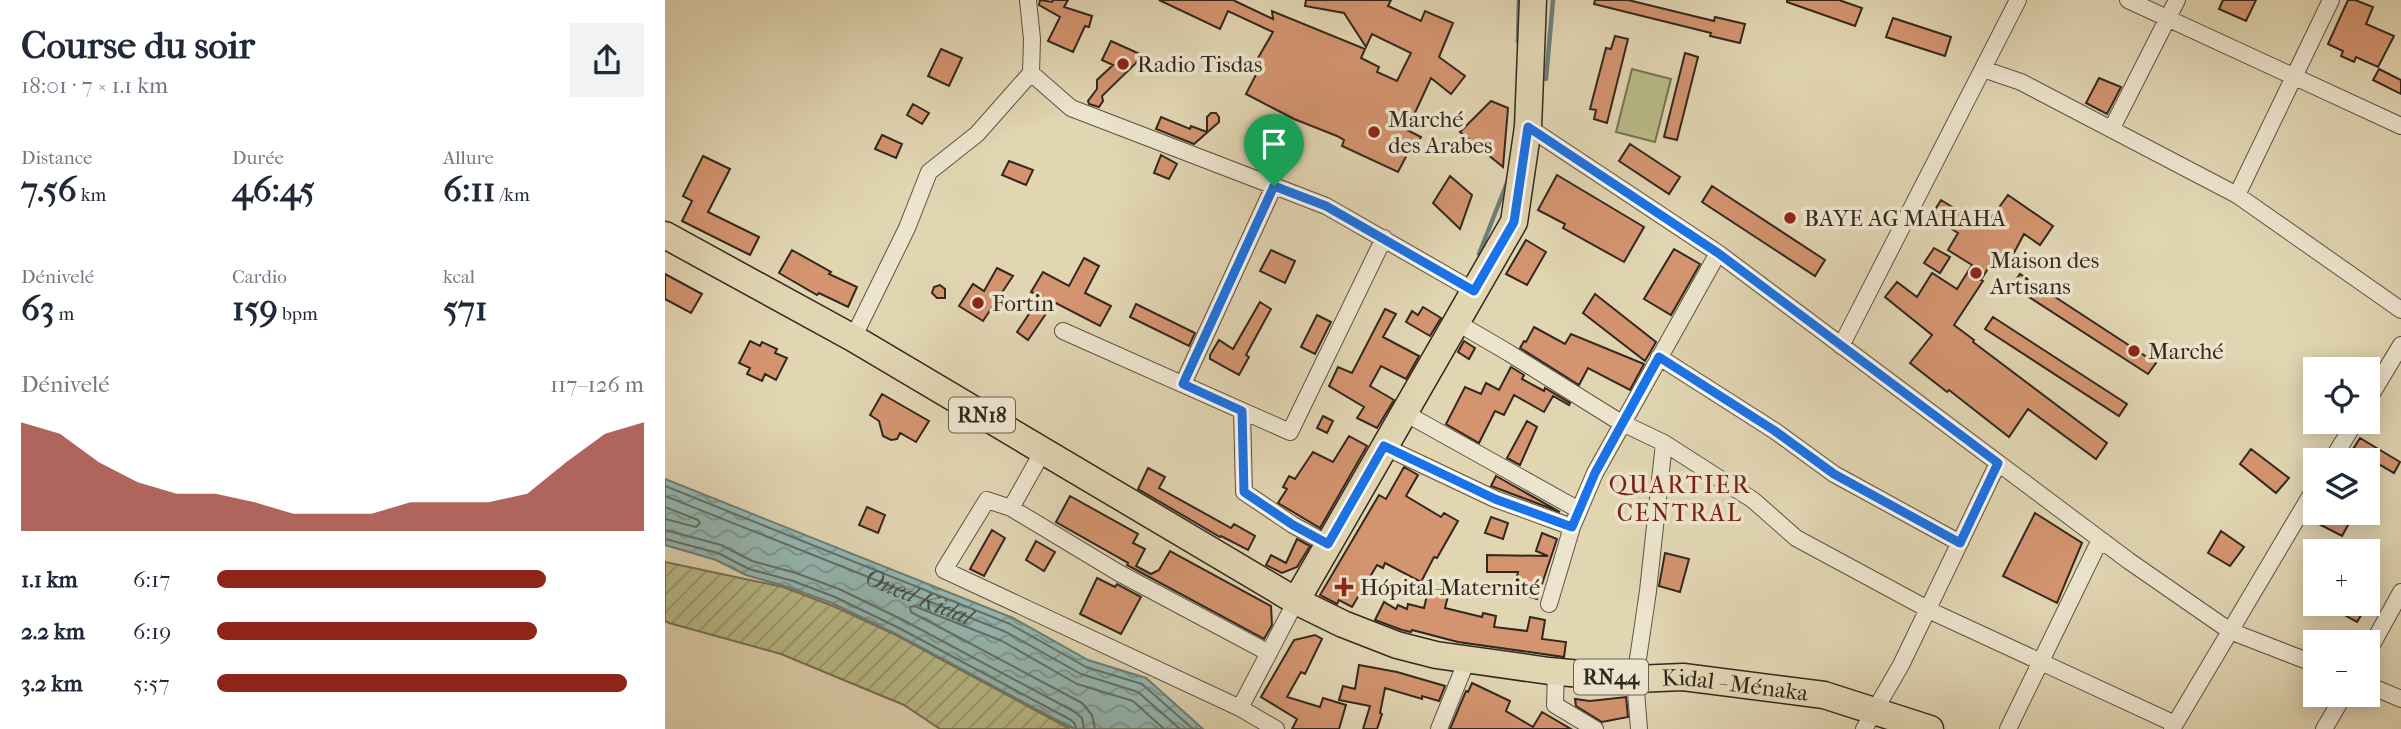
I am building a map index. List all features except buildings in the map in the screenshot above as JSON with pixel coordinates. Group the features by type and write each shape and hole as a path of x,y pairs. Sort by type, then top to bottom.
{"main road":[{"path":"1296,601 1514,222 1528,127 1533,0"},
{"name":"RN18","path":"665,236 853,338 1296,601"},
{"name":"Kidal - Ménaka","path":"1296,601 1343,624 1397,645 1467,660 1635,679 1683,677 1824,695 1869,720 1924,728"}],"street":[{"path":"853,338 907,228 929,172 977,134 1031,73 1032,39 1028,0"},
{"path":"1841,346 2018,0"},
{"path":"2128,0 2401,126"},
{"path":"2112,128 2177,0"},
{"path":"2237,195 2331,0"},
{"path":"1983,69 2021,82 2237,195 2401,310"},
{"path":"1031,73 1071,108 1326,206 1474,291"},
{"path":"1528,127 1718,253 2104,542 2230,631 2303,659"},
{"path":"1183,384 1274,186"},
{"path":"1063,331 1290,432 1384,238"},
{"path":"1549,604 1572,527 1595,473 1718,253"},
{"path":"1456,322 1622,423 1664,443 1752,500 1796,538 1928,608 2040,660 2173,727 2303,508"},
{"path":"2380,380 2401,345"},
{"path":"1659,357 1775,431 1834,474 1960,543"},
{"path":"1242,411 1244,492 1293,525 1328,544"},
{"path":"1403,412 1579,510"},
{"path":"1639,729 1635,679 1647,604 1664,443"},
{"path":"1384,446 1495,499 1572,527"},
{"path":"1011,509 1043,451"},
{"path":"1869,720 1901,664 1998,463"},
{"path":"1269,653 1119,573 1011,509 987,500 944,570 1240,708 1276,729"},
{"path":"2008,729 2096,548 2104,542"},
{"path":"2380,630 2401,592"},
{"path":"1240,708 1296,601"},
{"path":"1439,729 1467,660"},
{"path":"1556,671 1555,705 1595,729"},
{"path":"2380,690 2401,699"},
{"path":"2325,729 2337,707"}],"green space":[{"path":"1632,69 1671,79 1655,142 1616,132"},
{"path":"665,562 783,587 833,606 896,635 1070,729 940,729 904,705 781,654 669,623 665,621"}],"water":[{"name":"Oued Kidal","path":"665,479 1013,618 1088,660 1146,678 1203,729 1074,729 832,603 746,575 716,560 665,545"}],"waterway":[{"path":"1518,42 1519,0"},
{"path":"1546,79 1553,0"},
{"path":"1479,254 1507,183"}],"place":[{"name":"Radio Tisdas","path":"1123,64"},
{"name":"Marché des Arabes","path":"1374,132"},
{"name":"BAYE AG MAHAHA","path":"1790,218"},
{"name":"Maison des Artisans","path":"1976,273"},
{"name":"Fortin","path":"978,303"},
{"name":"Marché","path":"2134,351"},
{"name":"Hópital-Maternité","path":"1344,587"}],"district":[{"name":"QUARTIER CENTRAL","path":"1680,499"}],"route":[{"path":"1528,127 1718,253 1998,463 1960,543 1834,474 1775,431 1659,357 1595,473 1572,527 1495,499 1384,446 1328,544 1293,525 1244,492 1242,411 1183,384 1274,186 1326,206 1474,291 1514,222 1528,127"}]}
